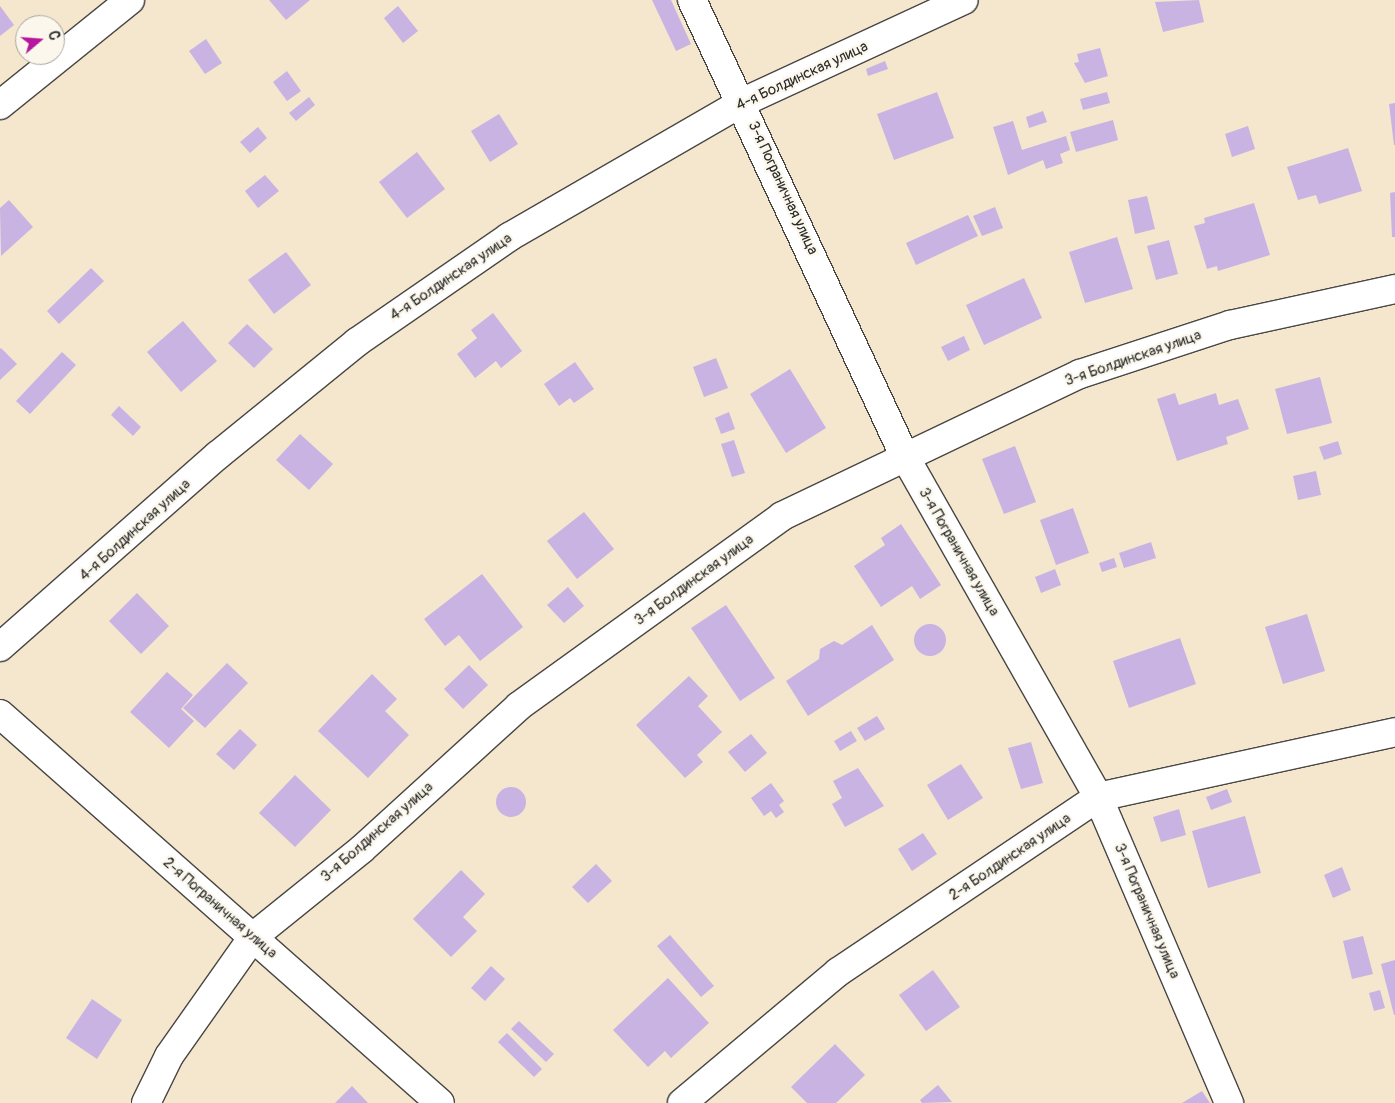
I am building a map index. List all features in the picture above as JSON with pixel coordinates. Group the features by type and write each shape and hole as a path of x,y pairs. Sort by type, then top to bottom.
{"street":[{"path":"0,105 130,0"},
{"name":"3-я Пограничная улица","path":"692,0 743,102 904,455 1098,797 1230,1103"},
{"name":"4-я Болдинская улица","path":"0,647 218,455 356,342 509,237 743,102 964,0"},
{"name":"3-я Болдинская улица","path":"146,1103 169,1056 253,937 362,849 519,706 782,516 904,455 1080,374 1230,325 1395,289"},
{"name":"2-я Пограничная улица","path":"0,714 440,1103"},
{"name":"2-я Болдинская улица","path":"682,1103 838,972 1098,797 1395,732"}],"building":[{"path":"269,0 310,0 286,20"},
{"path":"652,0 671,0 691,44 676,51"},
{"path":"1199,0 1204,22 1163,32 1155,2"},
{"path":"0,6 14,25 0,36"},
{"path":"398,6 418,31 403,43 384,18"},
{"path":"206,39 222,63 205,74 189,51"},
{"path":"1100,48 1108,76 1085,83 1074,63 1079,62 1077,54"},
{"path":"885,61 888,69 868,76 866,69"},
{"path":"287,71 301,91 287,101 273,82"},
{"path":"937,92 954,138 894,160 877,114"},
{"path":"1107,92 1110,103 1083,110 1080,99"},
{"path":"309,97 315,105 296,121 289,113"},
{"path":"1395,103 1395,145 1394,145 1389,104"},
{"path":"1043,111 1047,122 1029,128 1026,117"},
{"path":"499,114 518,144 490,162 471,131"},
{"path":"1113,120 1118,140 1076,152 1070,132"},
{"path":"1013,121 1022,150 1066,136 1070,150 1060,154 1063,163 1046,169 1043,160 1008,175 993,127"},
{"path":"1248,126 1255,149 1232,157 1225,134"},
{"path":"258,127 267,138 250,153 240,142"},
{"path":"1348,148 1362,191 1319,204 1316,195 1298,200 1287,167"},
{"path":"417,152 445,189 407,218 379,182"},
{"path":"265,175 279,191 258,208 245,191"},
{"path":"1395,192 1395,237 1392,237 1390,193"},
{"path":"1147,196 1155,229 1135,234 1128,200"},
{"path":"9,200 33,227 1,256 0,208"},
{"path":"1254,203 1270,255 1218,271 1217,266 1207,269 1194,226 1205,223 1204,218"},
{"path":"995,207 1003,228 982,236 973,216"},
{"path":"968,215 978,236 916,265 906,243"},
{"path":"1117,237 1133,289 1085,303 1069,252"},
{"path":"1169,240 1178,274 1156,280 1147,246"},
{"path":"286,252 311,285 274,314 248,280"},
{"path":"91,268 104,281 59,324 47,311"},
{"path":"1024,278 1042,318 984,345 966,305"},
{"path":"493,313 522,351 501,368 496,361 475,378 457,354 477,338 471,330"},
{"path":"183,321 217,361 181,392 147,352"},
{"path":"247,324 273,349 254,368 228,343"},
{"path":"964,336 970,350 948,361 941,347"},
{"path":"0,349 17,364 0,380"},
{"path":"62,352 76,365 30,414 16,401"},
{"path":"716,358 728,388 704,397 693,367"},
{"path":"575,362 594,389 574,403 570,398 559,406 544,384"},
{"path":"790,369 826,428 786,453 750,394"},
{"path":"1320,377 1332,423 1287,434 1275,389"},
{"path":"1175,393 1179,405 1216,393 1219,405 1238,399 1249,429 1226,437 1228,444 1177,461 1157,399"},
{"path":"119,406 141,427 133,436 111,415"},
{"path":"729,412 735,429 721,434 715,418"},
{"path":"300,434 333,464 309,490 276,460"},
{"path":"734,440 745,473 732,477 721,444"},
{"path":"1338,441 1342,454 1324,460 1319,447"},
{"path":"1015,446 1036,502 1004,514 982,459"},
{"path":"1316,471 1321,495 1298,500 1293,476"},
{"path":"1073,508 1089,553 1056,565 1040,520"},
{"path":"584,512 614,549 577,579 547,541"},
{"path":"901,524 941,585 920,599 912,586 881,607 854,566 885,545 881,538"},
{"path":"1151,542 1156,558 1124,568 1119,553"},
{"path":"1114,558 1117,567 1102,572 1099,563"},
{"path":"1055,569 1061,585 1041,593 1035,577"},
{"path":"482,574 523,627 480,661 459,635 445,646 424,619"},
{"path":"568,587 584,606 564,623 547,605"},
{"path":"137,593 169,626 141,654 109,621"},
{"path":"726,605 775,678 740,701 691,628"},
{"path":"1307,614 1325,671 1283,684 1265,627"},
{"path":"930,624 936,625 941,629 945,634 945,646 941,651 936,655 930,656 924,655 919,651 915,646 914,640 915,634 919,629 924,625"},
{"path":"872,625 894,660 808,716 786,681 819,659 820,649 834,641 842,645"},
{"path":"1180,638 1196,684 1129,708 1113,661"},
{"path":"227,663 248,683 205,728 183,708"},
{"path":"469,665 488,685 463,709 444,689"},
{"path":"167,672 193,695 181,709 194,721 169,748 130,712"},
{"path":"372,674 397,699 385,711 409,735 368,778 318,731"},
{"path":"689,676 708,696 698,706 722,732 697,755 703,762 685,778 636,725"},
{"path":"877,716 885,729 865,741 857,728"},
{"path":"240,729 257,745 234,770 216,754"},
{"path":"851,731 857,741 840,751 834,741"},
{"path":"751,734 767,753 745,772 728,752"},
{"path":"1031,742 1043,783 1021,789 1008,748"},
{"path":"961,764 983,798 948,820 927,785"},
{"path":"858,768 884,806 845,827 832,804 842,798 833,781"},
{"path":"295,775 331,810 295,847 259,813"},
{"path":"771,783 784,801 779,805 784,812 776,818 771,811 764,816 751,798"},
{"path":"511,787 521,792 526,802 521,812 511,817 501,812 496,802 501,792"},
{"path":"1227,789 1232,802 1211,810 1206,797"},
{"path":"1179,809 1186,835 1161,842 1153,817"},
{"path":"1245,816 1261,873 1208,888 1192,831"},
{"path":"923,833 937,854 912,871 898,849"},
{"path":"596,864 612,881 588,903 572,887"},
{"path":"1342,867 1351,890 1333,898 1324,875"},
{"path":"461,870 485,894 463,917 477,931 451,957 413,919"},
{"path":"670,935 714,986 701,997 657,946"},
{"path":"1363,936 1373,974 1352,979 1343,941"},
{"path":"1395,960 1395,1015 1394,1015 1381,964"},
{"path":"491,966 505,979 485,1001 471,988"},
{"path":"933,970 960,1007 926,1031 899,995"},
{"path":"668,978 709,1023 671,1058 665,1051 648,1067 613,1030"},
{"path":"1380,990 1385,1008 1374,1011 1369,993"},
{"path":"92,999 122,1020 97,1059 66,1038"},
{"path":"519,1021 554,1054 546,1062 511,1029"},
{"path":"507,1033 542,1069 534,1077 498,1042"},
{"path":"835,1044 865,1075 836,1103 807,1103 791,1087"},
{"path":"938,1085 952,1102 922,1103 920,1100"},
{"path":"352,1086 368,1103 335,1103"},
{"path":"1202,1091 1210,1103 1182,1103"}]}
